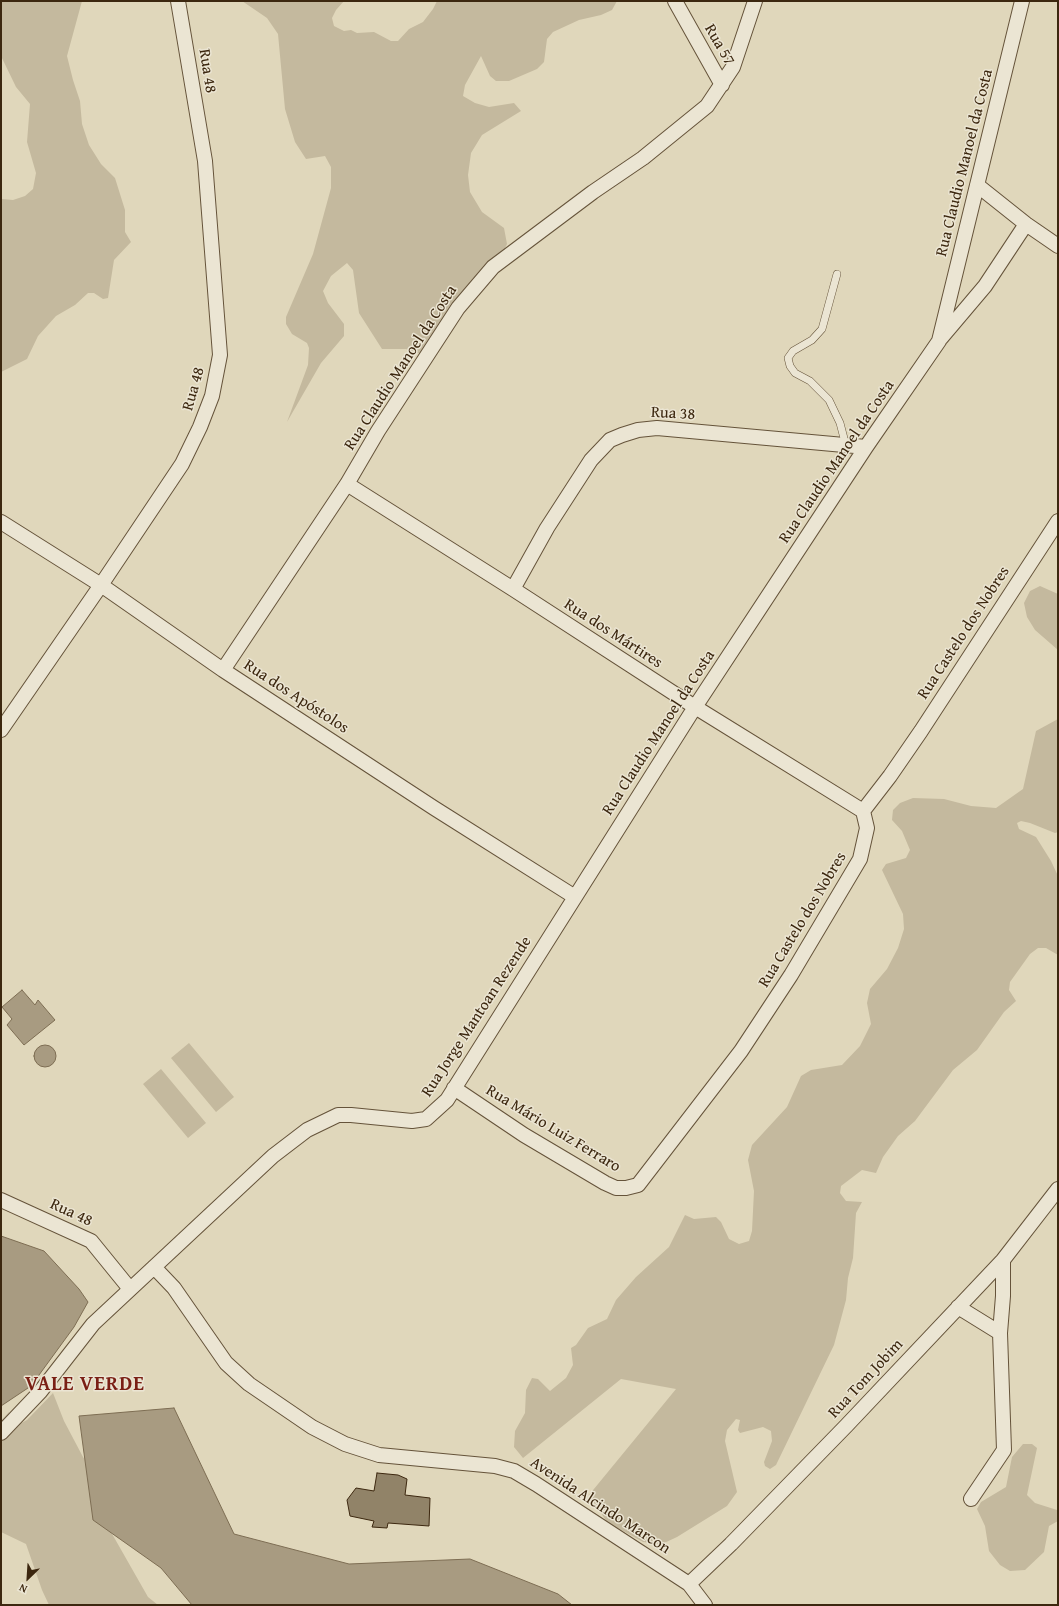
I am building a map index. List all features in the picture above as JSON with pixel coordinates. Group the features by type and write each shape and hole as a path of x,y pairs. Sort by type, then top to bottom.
{"street":[{"name":"Rua 48","path":"1,730 182,464 200,427 212,396 220,355 205,161 178,1"},
{"name":"Rua 57","path":"675,1 722,85"},
{"name":"Rua Claudio Manoel da Costa","path":"223,670 347,484 378,431 458,308 493,267 593,192 643,158 707,106 733,67 755,1"},
{"name":"Rua Claudio Manoel da Costa","path":"575,897 695,708 866,447 938,341 1022,1"},
{"path":"977,186 1026,224 1058,246"},
{"path":"938,341 985,286 1026,224"},
{"name":"Rua 38","path":"513,589 547,528 591,460 610,440 622,435 638,430 657,428 866,447"},
{"name":"Rua dos Mártires","path":"347,484 513,589 695,708 863,811"},
{"name":"Rua Castelo dos Nobres","path":"638,1185 741,1051 792,975 860,859 867,828 863,811 890,776 921,731 1058,521"},
{"name":"Rua dos Apóstolos","path":"1,522 101,585 223,670 434,808 575,897"},
{"name":"Rua Jorge Mantoan Rezende","path":"1,1433 40,1392 93,1324 233,1195 273,1156 307,1130 338,1115 351,1115 412,1122 426,1119 447,1100 575,897"},
{"name":"Rua Mário Luiz Ferraro","path":"454,1088 524,1136 606,1183 616,1188 626,1188 638,1185"},
{"name":"Rua Tom Jobim","path":"689,1584 731,1544 836,1437 1003,1260 1058,1189"},
{"name":"Rua 48","path":"1,1200 91,1241 130,1289"},
{"path":"971,1499 1004,1450 1000,1333 1004,1296 1003,1260"},
{"name":"Avenida Alcindo Marcon","path":"154,1267 174,1288 226,1363 249,1384 312,1427 345,1444 379,1455 495,1466 514,1471 689,1584 705,1605"},
{"path":"958,1306 1000,1333"}],"lane":[{"path":"837,274 822,329 812,340 793,351 788,358 790,366 795,373 810,381 829,400 840,423 846,446"}],"shaded area":[{"path":"1,1 82,1 67,56 80,101 82,124 89,145 101,164 115,178 125,210 125,232 131,242 114,260 108,298 103,299 94,293 88,293 75,305 56,316 38,336 27,359 1,372 1,201 2,199 13,200 25,196 33,189 36,173 27,142 30,104 16,87 1,56"},
{"path":"242,1 344,1 336,10 332,18 334,26 344,31 351,30 357,33 374,32 391,41 398,41 409,29 423,22 437,1 617,1 612,10 601,15 579,20 553,32 547,39 544,62 537,69 509,81 496,81 490,76 481,56 465,85 463,96 475,103 489,107 514,103 521,111 482,135 471,153 468,175 470,192 482,212 504,228 507,244 496,266 421,354 406,349 382,349 359,313 353,270 347,263 331,276 323,291 328,303 344,324 344,336 321,363 287,422 308,365 309,348 307,343 292,334 286,324 286,317 313,254 331,188 331,167 325,156 306,159 295,142 285,109 278,34 267,18"},
{"path":"1040,586 1058,594 1058,650 1035,630 1027,617 1024,603 1030,591"},
{"path":"1058,719 1058,832 1055,833 1021,821 1017,823 1019,829 1036,837 1051,861 1058,876 1058,955 1046,948 1038,948 1030,954 1010,982 1009,990 1016,1001 1004,1012 977,1050 953,1070 915,1121 898,1136 883,1157 876,1173 862,1170 841,1186 840,1193 846,1201 862,1202 856,1213 853,1258 848,1278 846,1300 834,1345 776,1465 770,1469 765,1466 764,1462 772,1441 771,1431 763,1427 740,1433 738,1430 740,1420 736,1419 727,1430 725,1441 737,1492 727,1506 677,1537 662,1544 643,1542 607,1522 589,1495 676,1389 621,1379 523,1458 514,1447 515,1431 525,1413 526,1390 532,1378 538,1379 550,1391 566,1378 573,1365 571,1348 576,1345 588,1328 607,1319 616,1300 636,1277 669,1247 685,1215 694,1219 716,1217 721,1222 729,1239 739,1244 749,1241 752,1231 754,1191 748,1160 752,1145 787,1107 801,1076 811,1070 842,1065 860,1046 871,1024 867,1003 870,989 887,969 898,948 904,929 903,914 882,870 886,864 906,858 910,850 902,831 892,820 893,810 900,803 913,798 944,799 971,806 996,808 1023,789 1036,731"},
{"path":"22,990 35,1005 38,1000 55,1020 24,1045 7,1025 12,1019 2,1007"},
{"path":"189,1043 234,1097 216,1112 171,1058"},
{"path":"45,1045 53,1048 56,1056 53,1064 45,1067 37,1064 34,1056 37,1048"},
{"path":"161,1069 206,1123 188,1138 143,1084"},
{"path":"1,1236 44,1251 79,1289 88,1302 74,1327 31,1386 1,1406"},
{"path":"53,1393 64,1421 89,1466 103,1518 148,1597 158,1605 49,1605 42,1590 26,1544 1,1532 1,1421 9,1412 8,1419 16,1426 27,1420"},
{"path":"174,1408 234,1534 349,1564 470,1559 558,1594 572,1605 192,1605 161,1568 93,1520 79,1416"},
{"path":"1023,1444 1032,1444 1037,1448 1027,1495 1035,1503 1057,1510 1058,1507 1058,1521 1049,1526 1044,1552 1025,1570 1010,1571 1000,1565 989,1551 985,1526 977,1509 981,1502 1006,1487 1012,1457"}],"building":[{"path":"377,1473 398,1475 407,1479 405,1495 430,1498 429,1526 388,1523 387,1528 372,1527 374,1521 350,1516 347,1500 356,1488 374,1491"}],"district":[{"name":"VALE VERDE","path":"85,1385"}]}
